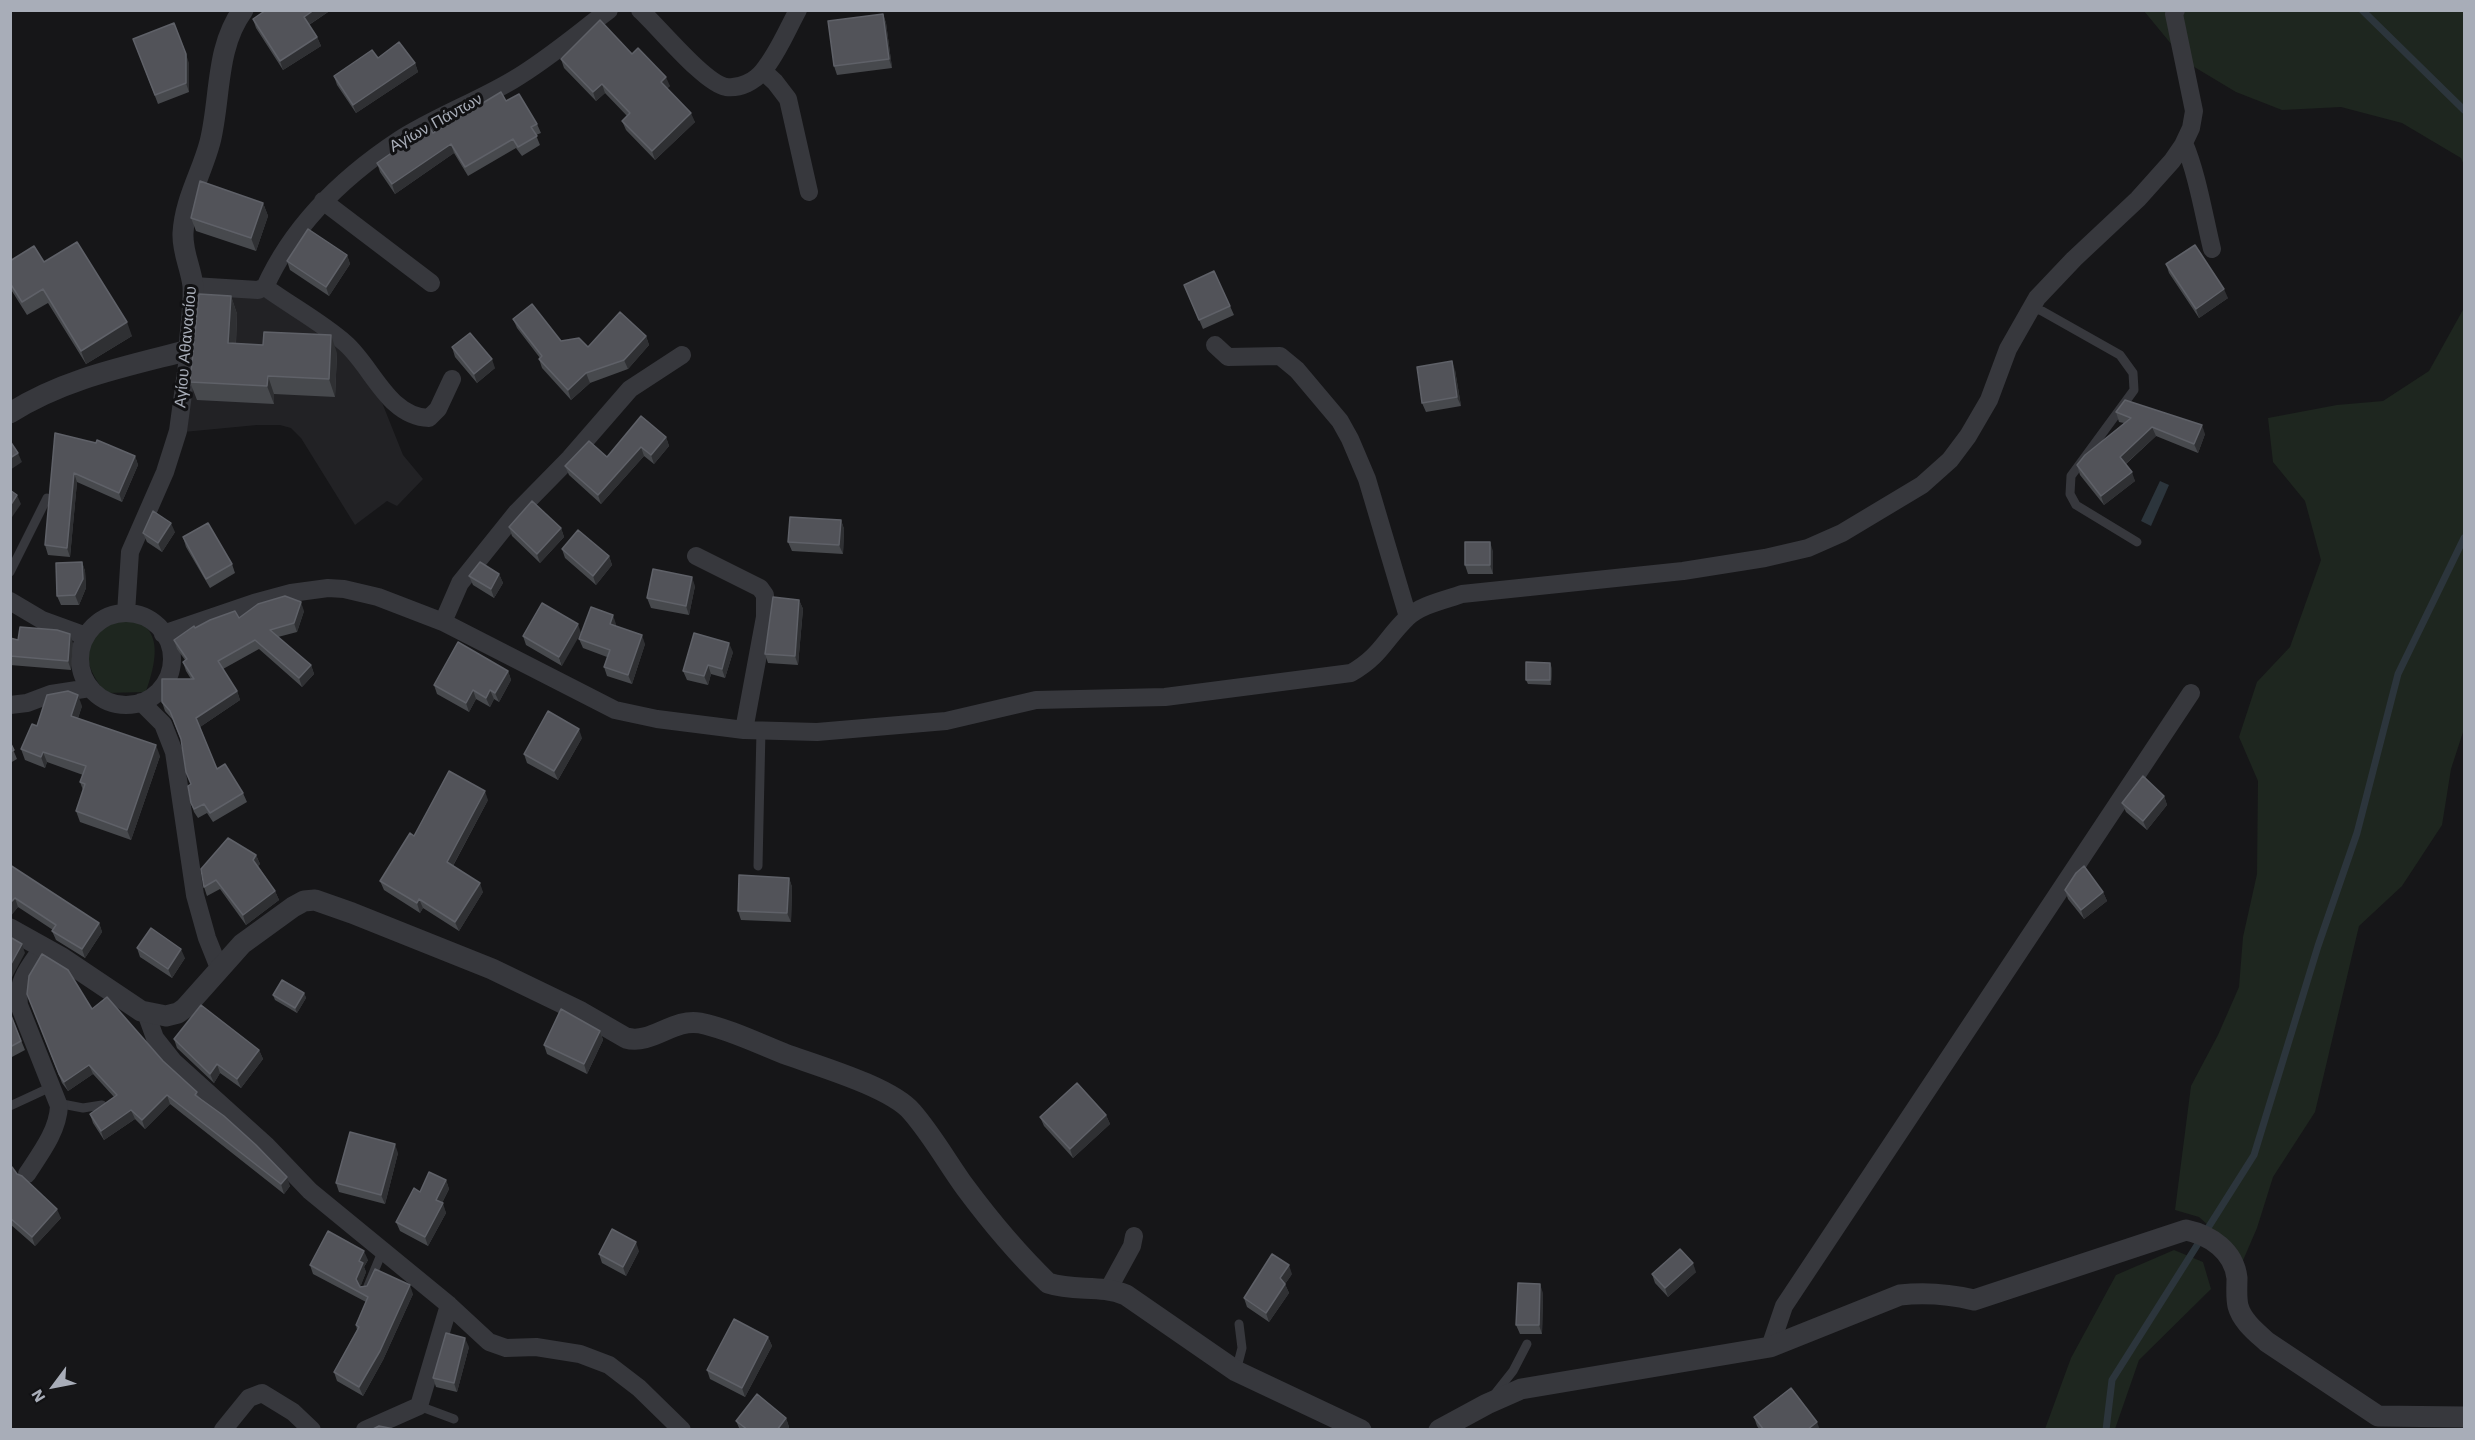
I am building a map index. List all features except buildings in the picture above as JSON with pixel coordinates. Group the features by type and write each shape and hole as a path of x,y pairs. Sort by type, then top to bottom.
{"street":[{"name":"Αγίου Αθανασίου","path":"126,613 130,552 165,472 178,431 189,350 193,286 183,241 185,210 209,145 227,40 243,10"},
{"name":"Αγίων Πάντων","path":"265,287 299,230 323,201 350,177 400,140 514,80 609,10"},
{"path":"640,10 698,68 715,82 726,87 753,81 763,71 798,10"},
{"path":"164,634 254,603 291,593 328,588 369,594 443,622 615,710 657,719 752,730 817,732 946,721 1036,700 1165,697 1352,673 1367,664 1383,649 1408,617 1436,603 1462,594 1683,571 1765,558 1808,548 1842,533 1922,485 1950,460 1968,436 1989,400 2008,349 2037,298 2074,259 2138,200 2172,161 2191,128 2193,111 2174,14 2176,10"},
{"path":"763,71 775,81 788,99 810,192"},
{"path":"2184,143 2193,162 2194,179 2212,249"},
{"path":"323,201 431,283"},
{"path":"193,286 258,290 265,287 346,344 393,402 418,417 429,418 438,409 452,379"},
{"path":"1215,345 1228,357 1280,356 1297,370 1340,421 1367,479 1408,617"},
{"path":"10,413 48,393 114,368 189,350"},
{"path":"443,622 460,583 516,512 570,458 630,389 682,355"},
{"path":"696,556 760,588 765,595 765,617 752,730"},
{"path":"10,601 42,620 86,636"},
{"path":"126,613 148,620 164,634 171,653 169,674 159,691 141,702 130,705 103,699 90,688 84,677 80,659 86,636 100,622 113,615 126,613"},
{"path":"10,705 27,704 51,694 90,688"},
{"path":"1770,1347 1784,1306 2191,693"},
{"path":"141,702 163,724 174,752 195,895 207,938 219,968"},
{"path":"10,929 43,947 146,1013 166,1016 178,1013 190,1003 242,944 284,913 304,901 315,900 499,973 581,1012 626,1038 633,1040 648,1038 686,1023 698,1022 723,1030 861,1083 891,1097 911,1111 966,1189 1048,1283 1065,1288 1110,1288 1126,1295 1236,1371 1361,1430"},
{"path":"27,1174 54,1127 58,1114 54,1095 19,1005 17,992 17,980 43,947"},
{"path":"146,1013 155,1038 174,1062 267,1146 310,1191 449,1305 486,1340 496,1346 580,1354 609,1365 639,1388 682,1430"},
{"path":"1439,1430 1521,1389 1770,1347 1900,1295 1947,1293 1974,1300 2186,1230 2198,1232 2219,1245 2230,1256 2235,1265 2238,1306 2253,1330 2376,1423 2464,1417"},
{"path":"1110,1288 1132,1246 1134,1236"},
{"path":"365,1430 419,1406 449,1305"},
{"path":"223,1430 249,1398 262,1393 293,1412 312,1430"}],"lane":[{"path":"2032,308 2042,311 2120,355 2133,373 2134,390 2071,476 2070,494 2076,505 2137,542"},
{"path":"10,572 47,498"},
{"path":"752,730 758,866"},
{"path":"10,1106 54,1095 83,1107 102,1105"},
{"path":"366,1290 382,1252"},
{"path":"1236,1371 1242,1348 1239,1324"},
{"path":"1487,1404 1513,1371 1527,1344"},
{"path":"419,1406 454,1419"}],"shaded area":[{"path":"2144,11 2464,11 2464,165 2461,158 2402,123 2341,107 2282,110 2236,92 2186,62"},
{"path":"232,294 272,298 332,336 381,400 403,455 423,479 397,506 387,501 355,525 301,438 291,428 280,425 257,425 173,433"},
{"path":"2464,308 2464,729 2451,769 2442,825 2402,886 2359,926 2315,1112 2273,1177 2257,1228 2241,1265 2229,1244 2199,1217 2175,1210 2191,1086 2218,1035 2239,987 2243,937 2257,874 2258,781 2239,737 2257,682 2290,647 2321,560 2305,501 2273,462 2268,418 2337,405 2383,401 2429,371"},
{"path":"2160,481 2169,485 2151,526 2141,521"},
{"path":"129,618 141,623 149,630 153,639 154,659 146,692 105,693 89,664 89,645 97,631 104,626"},
{"path":"2174,1250 2203,1262 2211,1289 2139,1360 2115,1429 2045,1429 2071,1358 2116,1275"}],"waterway":[{"path":"2362,10 2464,110"},
{"path":"2106,1430 2112,1380 2254,1155 2318,946 2357,833 2398,674 2464,538"}]}
